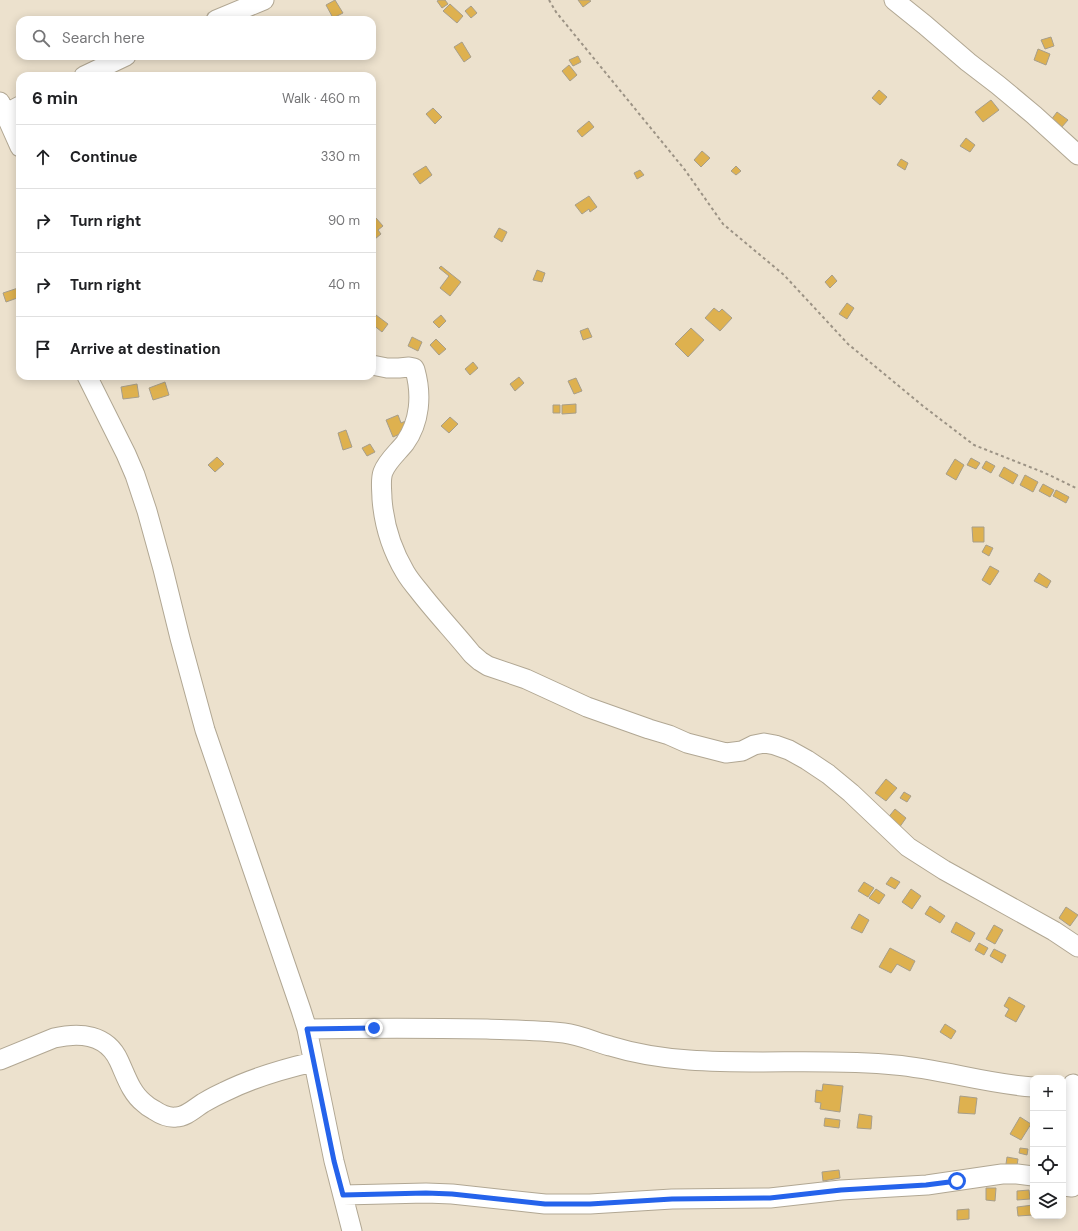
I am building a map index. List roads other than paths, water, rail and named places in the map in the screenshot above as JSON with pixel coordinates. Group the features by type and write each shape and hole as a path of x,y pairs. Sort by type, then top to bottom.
{"street":[{"path":"226,16 264,0"},
{"path":"894,0 1022,105 1078,155"},
{"path":"92,72 118,60"},
{"path":"8,107 16,134"},
{"path":"376,366 387,368 414,368 419,387 418,408 414,425 405,442 385,468 381,478 386,528 405,573 428,603 472,654 480,661 488,666 526,679 587,707 704,748 726,753 737,753 754,745 764,743 789,750 828,774 908,847 950,873 1054,931 1078,947"},
{"path":"89,380 126,454 147,511 205,730 307,1029 334,1161 352,1231"},
{"path":"307,1029 454,1028 565,1033 608,1046 653,1057 698,1061 864,1062 897,1065 998,1084 1030,1087"},
{"path":"0,1060 54,1038 63,1036 88,1036 101,1040 107,1044 118,1059 132,1090 143,1103 159,1113 177,1118 225,1091 246,1082 313,1062"},
{"path":"1066,1186 1072,1187 1074,1184 1069,1150 1072,1112 1071,1084"},
{"path":"343,1195 426,1193 452,1194 545,1204 590,1204 672,1199 770,1198 841,1190 926,1185 1002,1174 1030,1176"}]}
